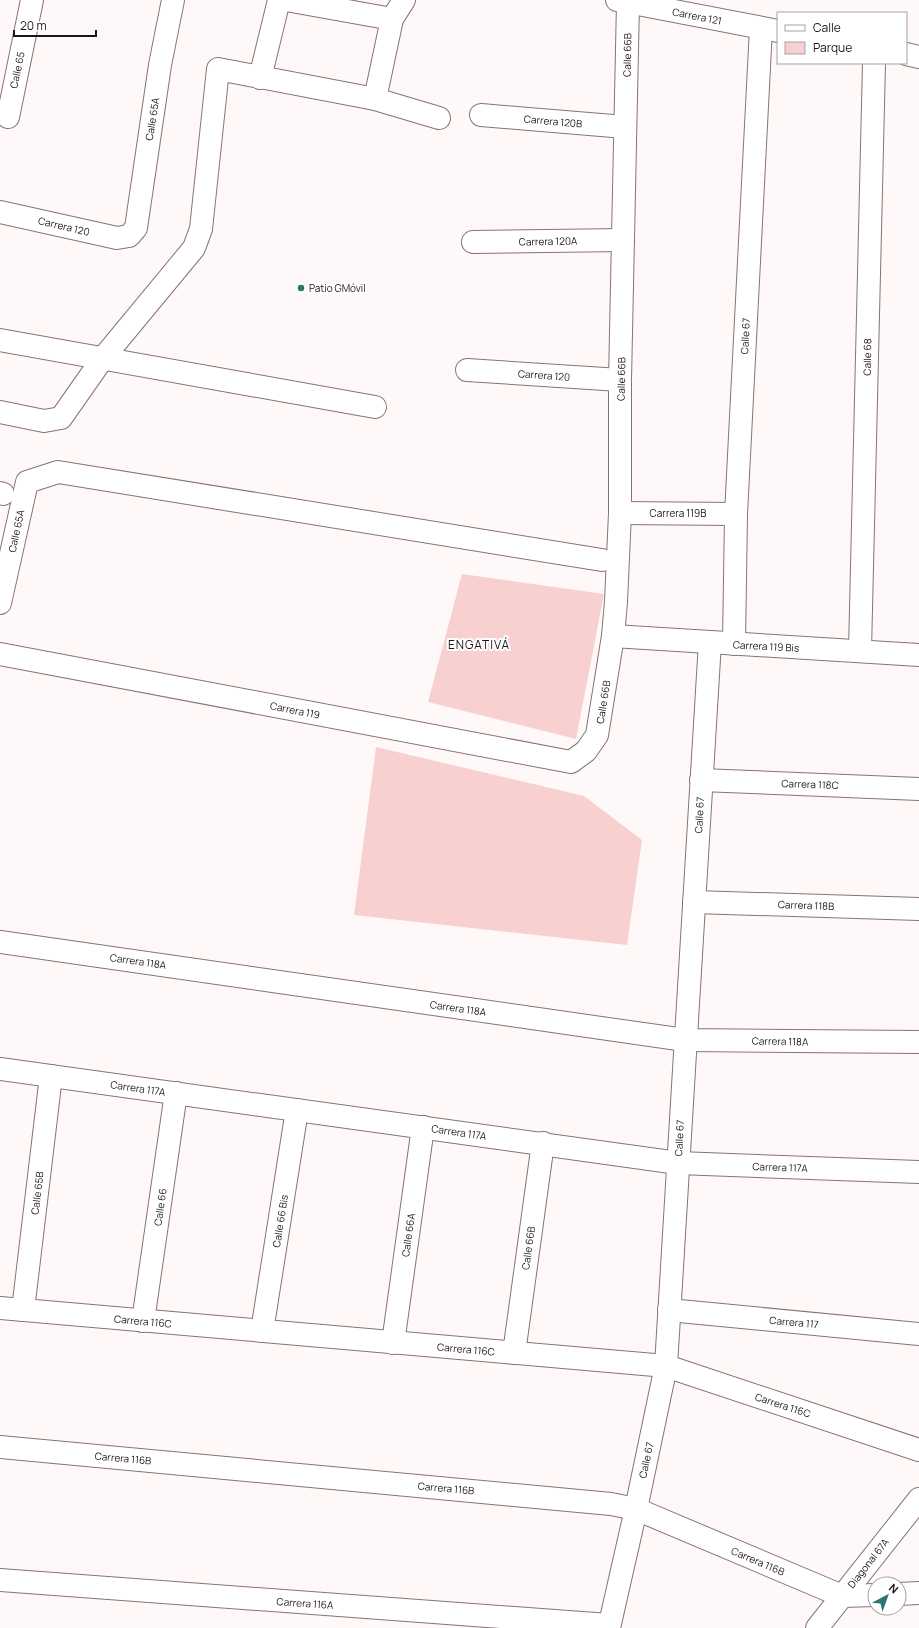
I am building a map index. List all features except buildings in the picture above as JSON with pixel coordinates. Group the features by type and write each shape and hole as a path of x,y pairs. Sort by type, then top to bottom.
{"street":[{"name":"Calle 65","path":"8,117 32,0"},
{"name":"Calle 65A","path":"129,236 136,228 160,65 173,0"},
{"path":"260,78 279,0"},
{"path":"286,0 392,19"},
{"path":"375,99 392,19 404,0"},
{"name":"Carrera 121","path":"622,1 678,6 770,29"},
{"name":"Calle 66B","path":"586,751 597,736 613,636 620,513 620,380 625,127 622,1"},
{"name":"Calle 67","path":"734,644 736,514 770,29"},
{"path":"907,54 919,57"},
{"name":"Calle 68","path":"860,652 874,64"},
{"path":"0,412 44,421 61,418 103,358 194,248 202,229 218,69 375,99 439,118"},
{"name":"Carrera 120B","path":"481,115 625,127"},
{"name":"Carrera 120","path":"0,212 117,238 129,236"},
{"name":"Carrera 120A","path":"473,242 623,240"},
{"path":"0,340 375,407"},
{"name":"Carrera 120","path":"467,370 620,380"},
{"name":"Calle 65A","path":"0,603 27,482 58,472 602,560"},
{"name":"Carrera 119B","path":"620,513 736,514"},
{"name":"Carrera 119 Bis","path":"613,636 919,655"},
{"name":"Calle 67","path":"609,1627 636,1509 666,1366 710,642"},
{"name":"Carrera 119","path":"0,654 571,762 586,751"},
{"name":"Carrera 118C","path":"701,780 919,789"},
{"name":"Carrera 118B","path":"694,902 919,908"},
{"name":"Carrera 118A","path":"0,942 685,1040 919,1042"},
{"name":"Carrera 117A","path":"0,1069 678,1162 919,1172"},
{"name":"Calle 65B","path":"23,1310 51,1076"},
{"name":"Calle 66","path":"143,1321 176,1093"},
{"name":"Calle 66 Bis","path":"262,1331 297,1110"},
{"name":"Calle 66A","path":"394,1343 423,1127"},
{"name":"Calle 66B","path":"514,1353 543,1143"},
{"name":"Carrera 116C","path":"0,1308 666,1366 919,1450"},
{"name":"Carrera 117","path":"669,1310 919,1334"},
{"name":"Carrera 116B","path":"0,1447 604,1503 636,1509 842,1596 867,1595"},
{"name":"Diagonal 67A","path":"817,1628 919,1499"},
{"name":"Carrera 116A","path":"0,1580 609,1627"},
{"path":"907,1594 919,1593"}],"green space":[{"path":"462,574 604,594 576,739 428,702"},
{"path":"376,747 584,796 642,840 627,945 354,915"}],"place":[{"name":"Patio GMóvil","path":"301,288"}],"district":[{"name":"ENGATIVÁ","path":"479,645"}]}
